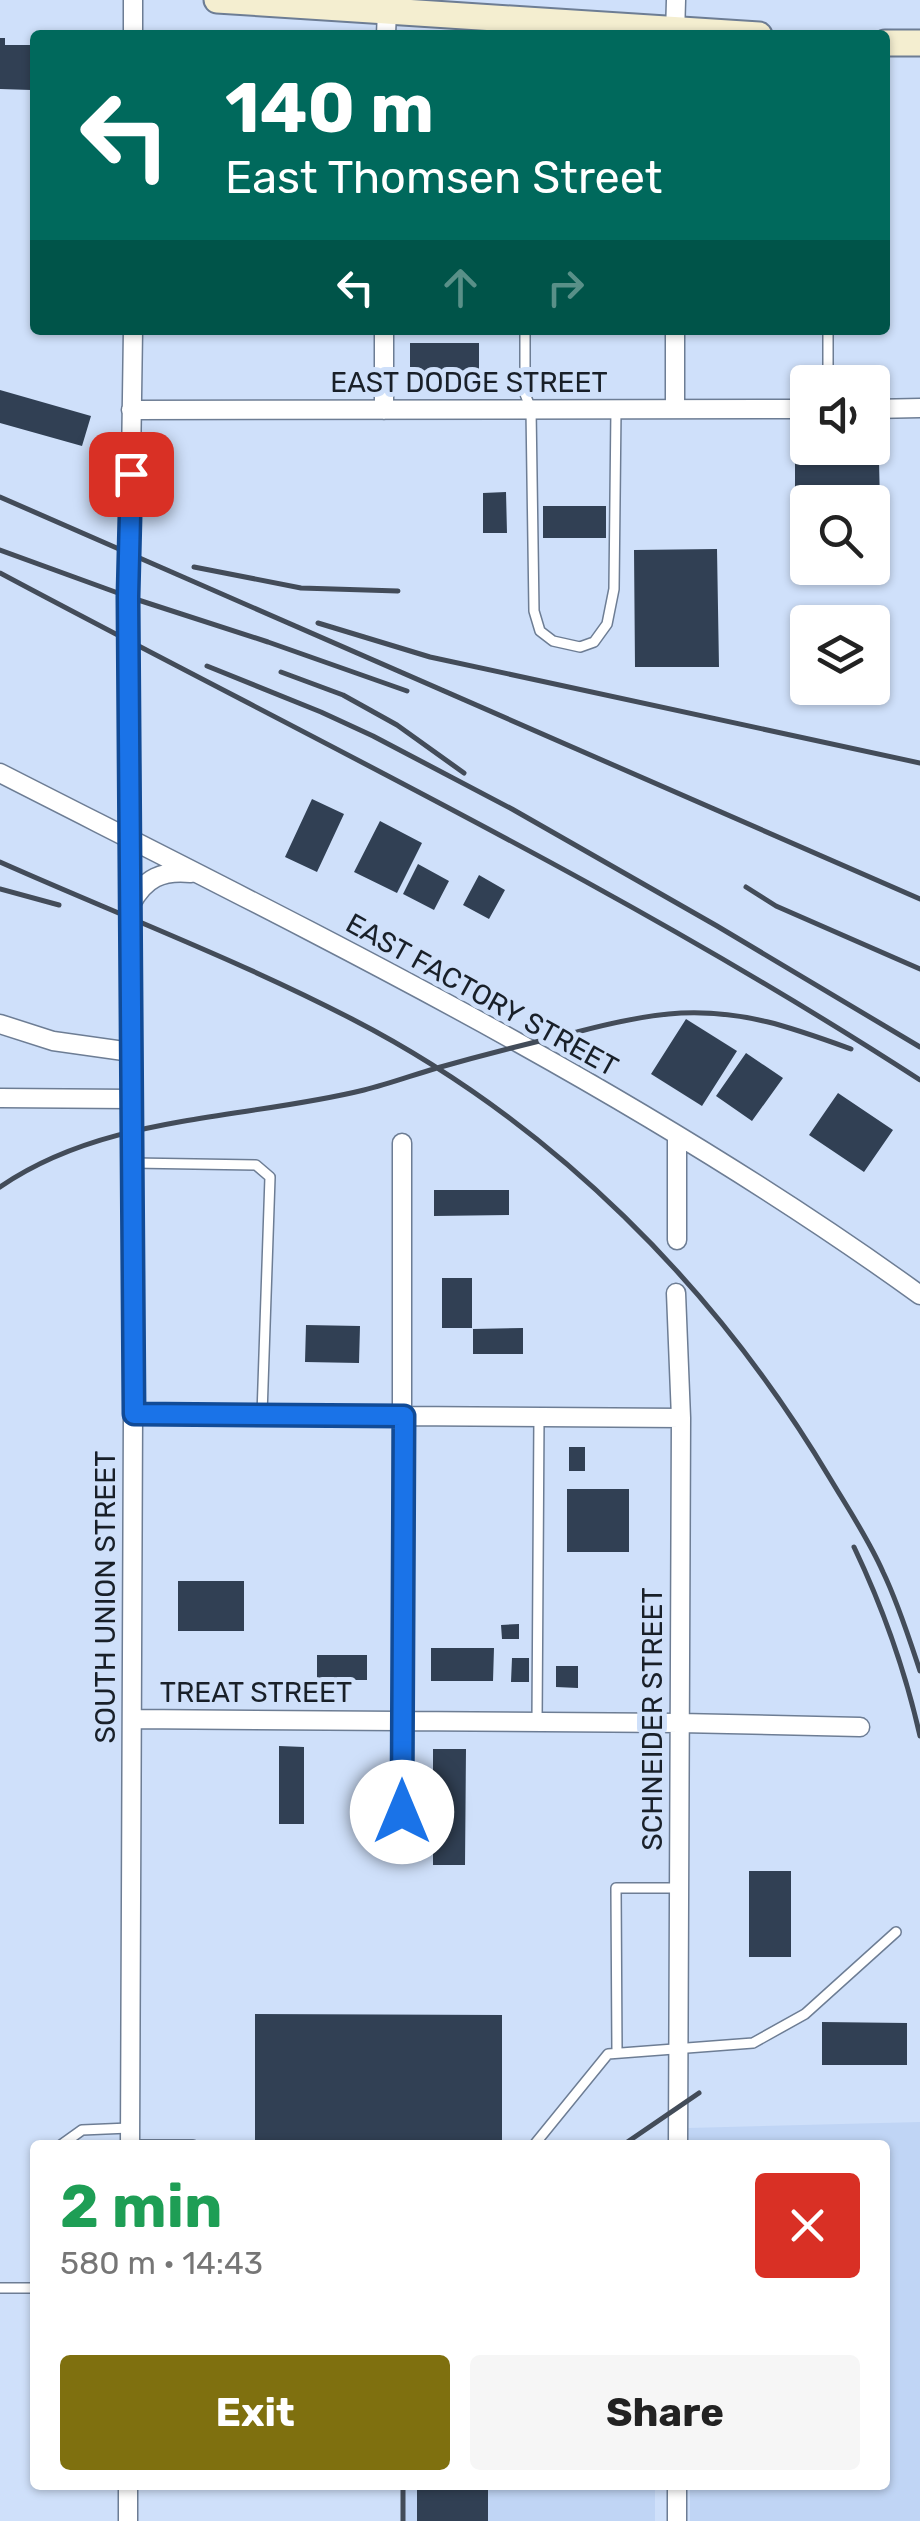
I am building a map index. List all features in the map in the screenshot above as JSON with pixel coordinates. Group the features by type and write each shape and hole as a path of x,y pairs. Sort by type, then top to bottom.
{"main road":[{"path":"217,0 641,30"},
{"path":"890,43 920,43"}],"street":[{"path":"133,0 133,30"},
{"path":"675,30 676,0"},
{"name":"SOUTH UNION STREET","path":"132,335 128,597 134,1414 132,2140"},
{"path":"384,335 384,410"},
{"path":"676,335 676,408"},
{"path":"890,408 920,408"},
{"name":"EAST DODGE STREET","path":"131,410 790,409"},
{"name":"EAST FACTORY STREET","path":"0,773 525,1044 766,1190 920,1295"},
{"path":"131,904 140,888 154,876 175,872 197,874"},
{"path":"0,1024 53,1042 131,1052"},
{"path":"0,1098 131,1099"},
{"path":"677,1136 677,1240"},
{"path":"402,1143 402,1843"},
{"name":"SCHNEIDER STREET","path":"676,1293 681,1418 678,2140"},
{"path":"134,1414 681,1418"},
{"name":"TREAT STREET","path":"132,1719 860,1727"},
{"path":"128,2490 128,2521"},
{"path":"677,2490 677,2521"}],"lane":[{"path":"525,335 525,394 531,409 534,611 540,630 553,641 580,647 594,642 608,624 614,589 616,409"},
{"path":"828,335 828,365"},
{"path":"132,1164 256,1165 270,1177 262,1415"},
{"path":"537,1722 539,1416"},
{"path":"617,2053 616,1888 679,1888"},
{"path":"538,2140 608,2054 753,2043 805,2014 896,1932"},
{"path":"69,2140 82,2130 132,2140"},
{"path":"0,2288 30,2288"}],"shaded area":[{"path":"920,2122 920,2521 690,2521 690,2490 890,2490 890,2140 688,2140 688,2128"},
{"path":"402,2490 655,2490 655,2521 402,2521"}],"building":[{"path":"0,38 5,38 5,45 30,45 30,90 0,89"},
{"path":"410,343 479,343 479,377 410,377"},
{"path":"0,390 91,416 82,446 0,423"},
{"path":"795,465 879,465 880,485 795,485"},
{"path":"506,492 507,533 483,533 483,493"},
{"path":"543,506 606,506 606,538 543,538"},
{"path":"717,549 719,667 635,667 634,550"},
{"path":"312,799 344,814 317,872 285,857"},
{"path":"380,821 422,843 397,893 354,872"},
{"path":"418,864 449,881 434,910 403,894"},
{"path":"479,875 505,890 489,919 463,905"},
{"path":"686,1019 737,1051 702,1106 651,1074"},
{"path":"746,1053 783,1078 752,1121 716,1096"},
{"path":"838,1093 893,1130 864,1172 809,1135"},
{"path":"434,1190 509,1190 509,1215 434,1216"},
{"path":"442,1278 472,1278 472,1328 442,1328"},
{"path":"306,1325 360,1326 359,1363 305,1362"},
{"path":"523,1328 523,1354 473,1354 473,1329"},
{"path":"569,1447 585,1447 585,1471 569,1471"},
{"path":"567,1489 629,1489 629,1552 567,1552"},
{"path":"178,1581 244,1581 244,1631 178,1631"},
{"path":"519,1624 519,1639 502,1639 501,1625"},
{"path":"431,1648 494,1648 493,1681 431,1681"},
{"path":"317,1655 367,1655 367,1680 317,1680"},
{"path":"512,1658 529,1658 529,1682 511,1682"},
{"path":"556,1666 578,1666 578,1688 556,1687"},
{"path":"279,1746 304,1747 304,1824 279,1824"},
{"path":"433,1749 466,1749 465,1865 433,1865"},
{"path":"749,1871 791,1871 791,1957 749,1957"},
{"path":"255,2014 502,2015 502,2140 255,2140"},
{"path":"822,2022 907,2023 907,2065 822,2065"},
{"path":"417,2490 488,2490 488,2521 417,2521"}],"railway":[{"path":"0,497 920,899"},
{"path":"0,550 407,691"},
{"path":"194,567 301,588 398,591"},
{"path":"0,573 581,879 696,943 920,1080"},
{"path":"318,623 430,657 920,763"},
{"path":"207,666 373,736 512,809 920,1047"},
{"path":"281,672 343,695 397,725 464,773"},
{"path":"0,862 221,957 352,1019 495,1107 561,1160 624,1216 682,1277 786,1409 872,1548 894,1596 920,1671"},
{"path":"746,887 776,906 920,969"},
{"path":"0,889 59,905"},
{"path":"0,1187 41,1163 130,1132 364,1090 489,1054 642,1018 681,1013 726,1014 788,1028 851,1049"},
{"path":"854,1547 892,1640 920,1736"},
{"path":"630,2140 699,2093"},
{"path":"403,2490 403,2521"}],"route":[{"path":"131,474 128,597 134,1414 404,1416 402,1812"}]}
